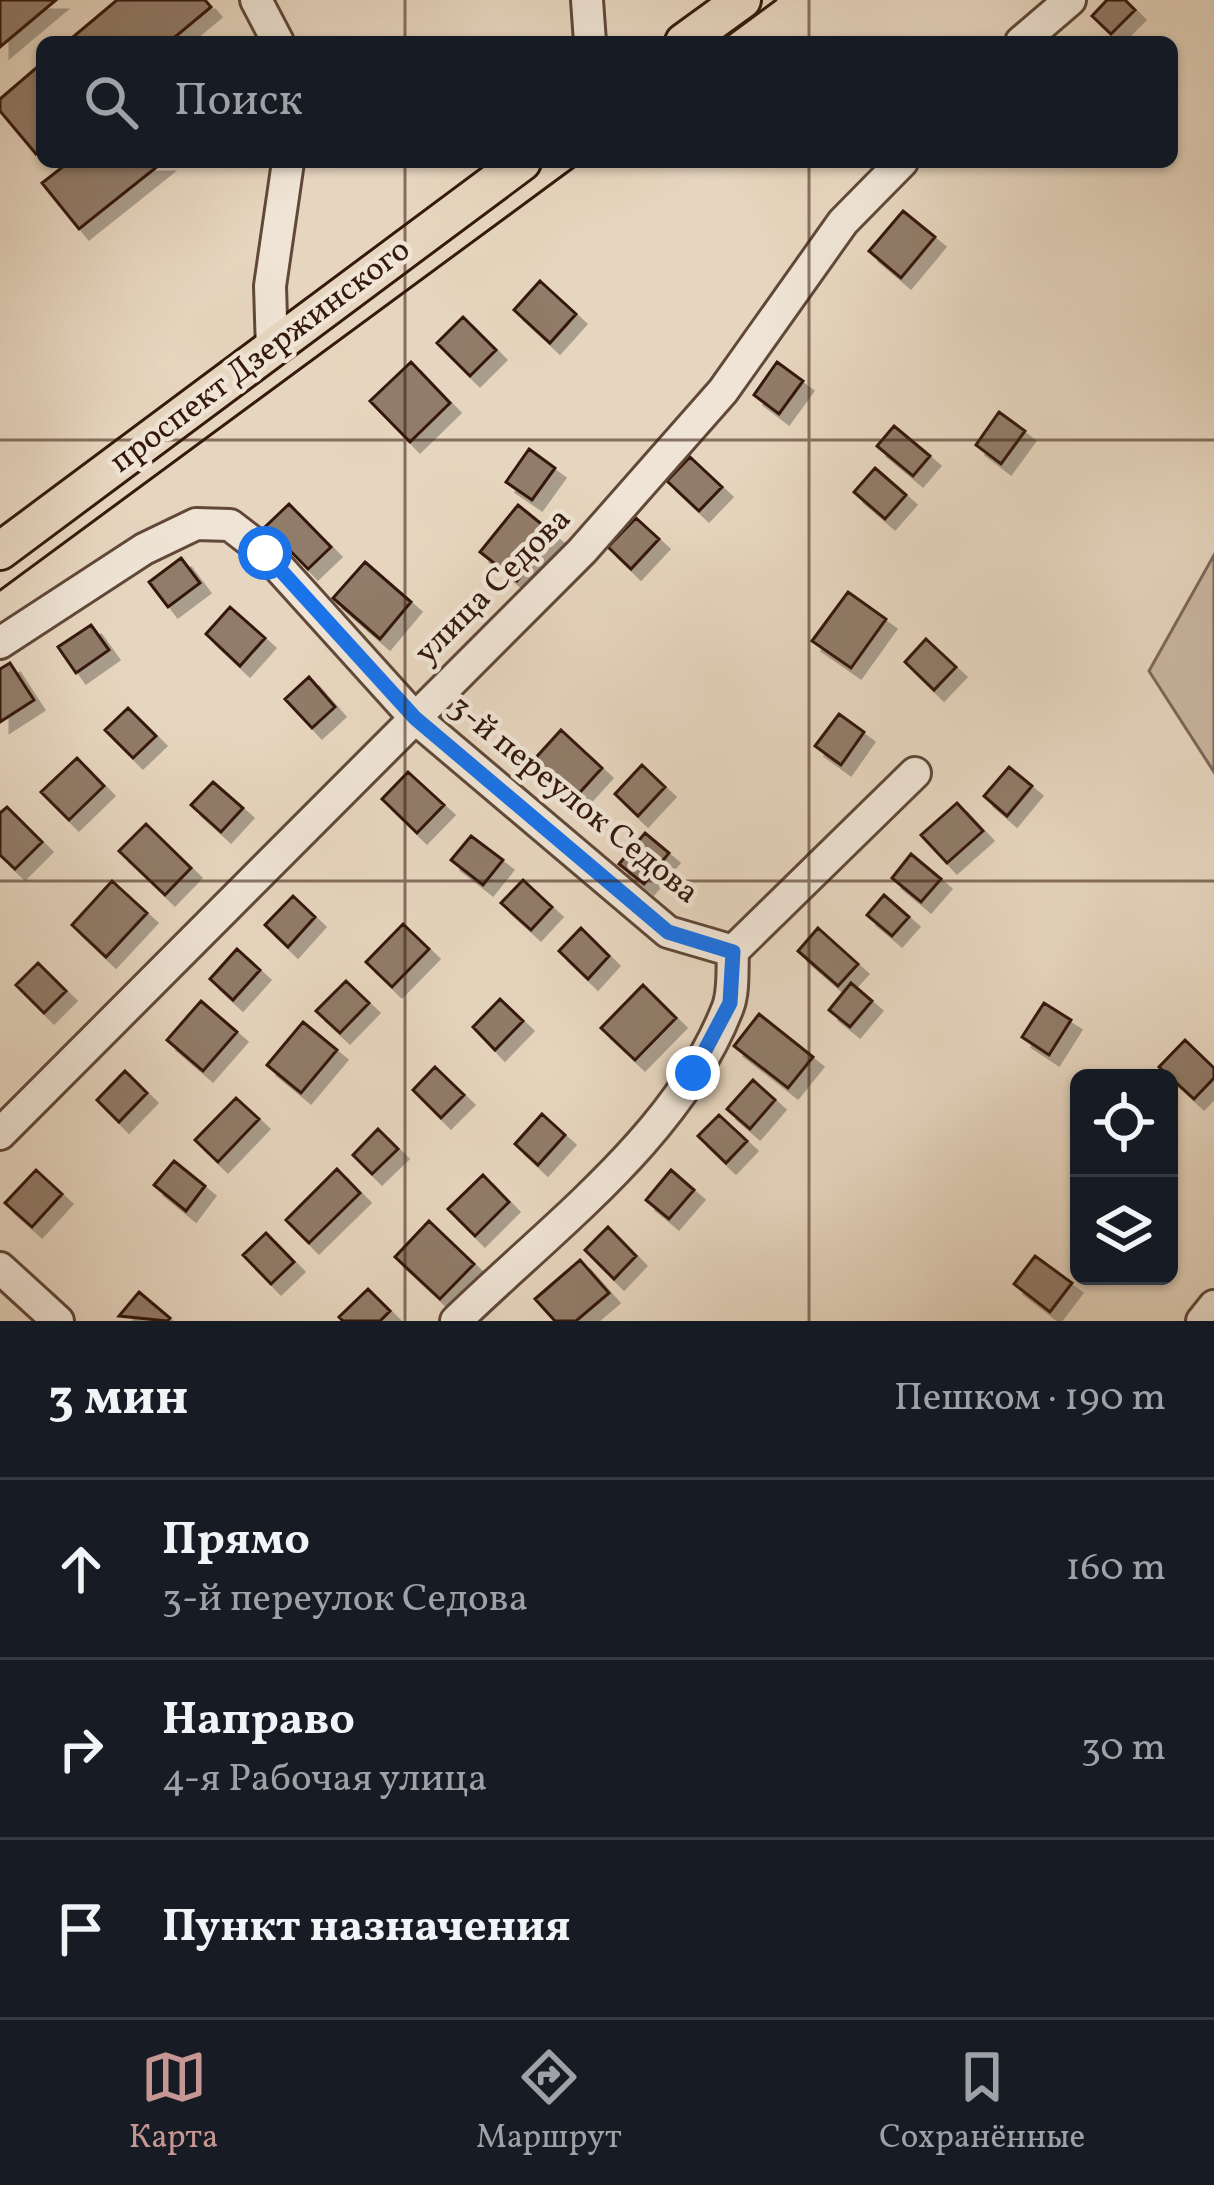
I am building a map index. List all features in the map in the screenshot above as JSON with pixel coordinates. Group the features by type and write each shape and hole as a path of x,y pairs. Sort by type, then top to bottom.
{"main road":[{"path":"692,36 742,0"},
{"name":"проспект Дзержинского","path":"0,551 514,168"}],"street":[{"path":"256,0 275,36"},
{"path":"586,0 589,36"},
{"path":"1029,36 1070,0"},
{"path":"272,350 270,286 287,168"},
{"name":"улица Седова","path":"0,1134 582,551 723,391 843,222 896,168"},
{"name":"3-й переулок Седова","path":"0,644 144,549 196,524 230,525 265,553 415,718 668,932 733,952"},
{"path":"456,1321 644,1138 693,1073 730,1003 733,952 916,773"},
{"path":"0,1268 58,1321"},
{"path":"1202,1321 1214,1306"}],"shaded area":[{"path":"1214,555 1214,772 1149,671"}],"building":[{"path":"0,0 56,0 0,47"},
{"path":"117,0 205,0 211,7 176,36 74,36"},
{"path":"1107,0 1125,0 1135,10 1111,34 1092,16"},
{"path":"36,68 36,154 0,111 0,99"},
{"path":"61,168 155,168 79,229 42,183"},
{"path":"903,211 935,237 901,278 869,251"},
{"path":"540,281 576,314 550,343 514,310"},
{"path":"463,317 496,350 470,376 437,343"},
{"path":"411,362 450,403 410,442 370,401"},
{"path":"777,362 803,381 779,414 754,395"},
{"path":"999,412 1025,431 1001,464 976,445"},
{"path":"894,426 930,456 913,476 877,446"},
{"path":"529,449 555,468 532,500 506,482"},
{"path":"690,457 722,487 699,511 667,481"},
{"path":"875,468 906,495 885,519 854,492"},
{"path":"289,504 331,547 308,569 266,526"},
{"path":"518,505 555,535 517,581 480,552"},
{"path":"636,518 659,539 631,569 608,547"},
{"path":"181,558 200,583 168,607 149,582"},
{"path":"365,562 411,602 380,639 333,598"},
{"path":"848,592 886,619 851,668 812,641"},
{"path":"230,607 265,638 240,666 206,634"},
{"path":"91,625 109,650 76,673 58,647"},
{"path":"926,639 956,667 934,690 905,662"},
{"path":"10,663 34,700 0,722 0,669"},
{"path":"309,677 335,707 312,728 285,699"},
{"path":"128,708 156,736 133,758 105,730"},
{"path":"839,714 864,732 841,765 815,746"},
{"path":"561,730 602,768 572,801 531,763"},
{"path":"77,758 104,786 69,820 41,792"},
{"path":"642,765 665,787 638,816 615,794"},
{"path":"1009,767 1032,786 1007,816 984,796"},
{"path":"408,772 444,805 417,833 382,799"},
{"path":"213,782 243,808 221,832 191,805"},
{"path":"957,803 983,831 947,863 921,835"},
{"path":"7,807 42,842 15,869 0,855 0,813"},
{"path":"146,824 191,868 165,895 119,851"},
{"path":"645,833 669,853 644,884 619,864"},
{"path":"471,836 503,860 483,885 451,860"},
{"path":"911,854 941,879 921,902 892,878"},
{"path":"523,880 552,907 531,930 501,903"},
{"path":"112,881 147,913 106,957 72,925"},
{"path":"884,895 909,917 892,936 867,915"},
{"path":"293,896 315,917 288,947 265,925"},
{"path":"403,924 429,949 392,987 366,962"},
{"path":"581,928 609,956 588,979 559,951"},
{"path":"818,928 858,964 838,986 798,951"},
{"path":"237,949 260,970 233,1000 210,979"},
{"path":"38,963 66,991 44,1013 16,985"},
{"path":"346,981 369,1003 340,1033 316,1011"},
{"path":"851,983 872,1001 850,1027 829,1010"},
{"path":"643,985 676,1018 635,1060 601,1028"},
{"path":"500,999 523,1021 495,1050 473,1027"},
{"path":"201,1001 237,1032 203,1071 167,1040"},
{"path":"1044,1003 1071,1020 1049,1055 1022,1037"},
{"path":"759,1014 813,1057 788,1088 734,1046"},
{"path":"303,1022 337,1050 301,1093 267,1065"},
{"path":"1185,1040 1214,1068 1214,1078 1194,1099 1178,1084 1178,1069 1159,1067"},
{"path":"435,1067 464,1095 441,1118 413,1090"},
{"path":"125,1071 147,1093 119,1122 97,1100"},
{"path":"753,1080 775,1100 750,1129 727,1109"},
{"path":"236,1098 259,1119 218,1162 195,1140"},
{"path":"542,1114 565,1135 538,1165 515,1144"},
{"path":"719,1115 747,1141 726,1163 698,1136"},
{"path":"378,1129 398,1149 372,1174 353,1155"},
{"path":"174,1161 205,1186 186,1211 154,1185"},
{"path":"337,1169 360,1193 309,1243 286,1220"},
{"path":"36,1170 62,1194 32,1227 5,1203"},
{"path":"671,1170 694,1190 669,1219 646,1200"},
{"path":"483,1175 509,1202 475,1236 448,1209"},
{"path":"429,1221 474,1264 440,1299 395,1257"},
{"path":"608,1227 636,1256 614,1279 585,1250"},
{"path":"266,1233 294,1262 271,1284 243,1255"},
{"path":"1035,1256 1070,1285 1050,1312 1014,1284"},
{"path":"580,1260 609,1293 576,1321 555,1321 535,1299"},
{"path":"368,1289 390,1311 380,1321 343,1321 339,1317"},
{"path":"139,1292 170,1318 119,1316"}],"tram line":[{"path":"727,36 776,0"},
{"path":"0,590 573,168"}],"route":[{"path":"265,553 415,718 668,932 733,952 730,1003 693,1073"}]}
